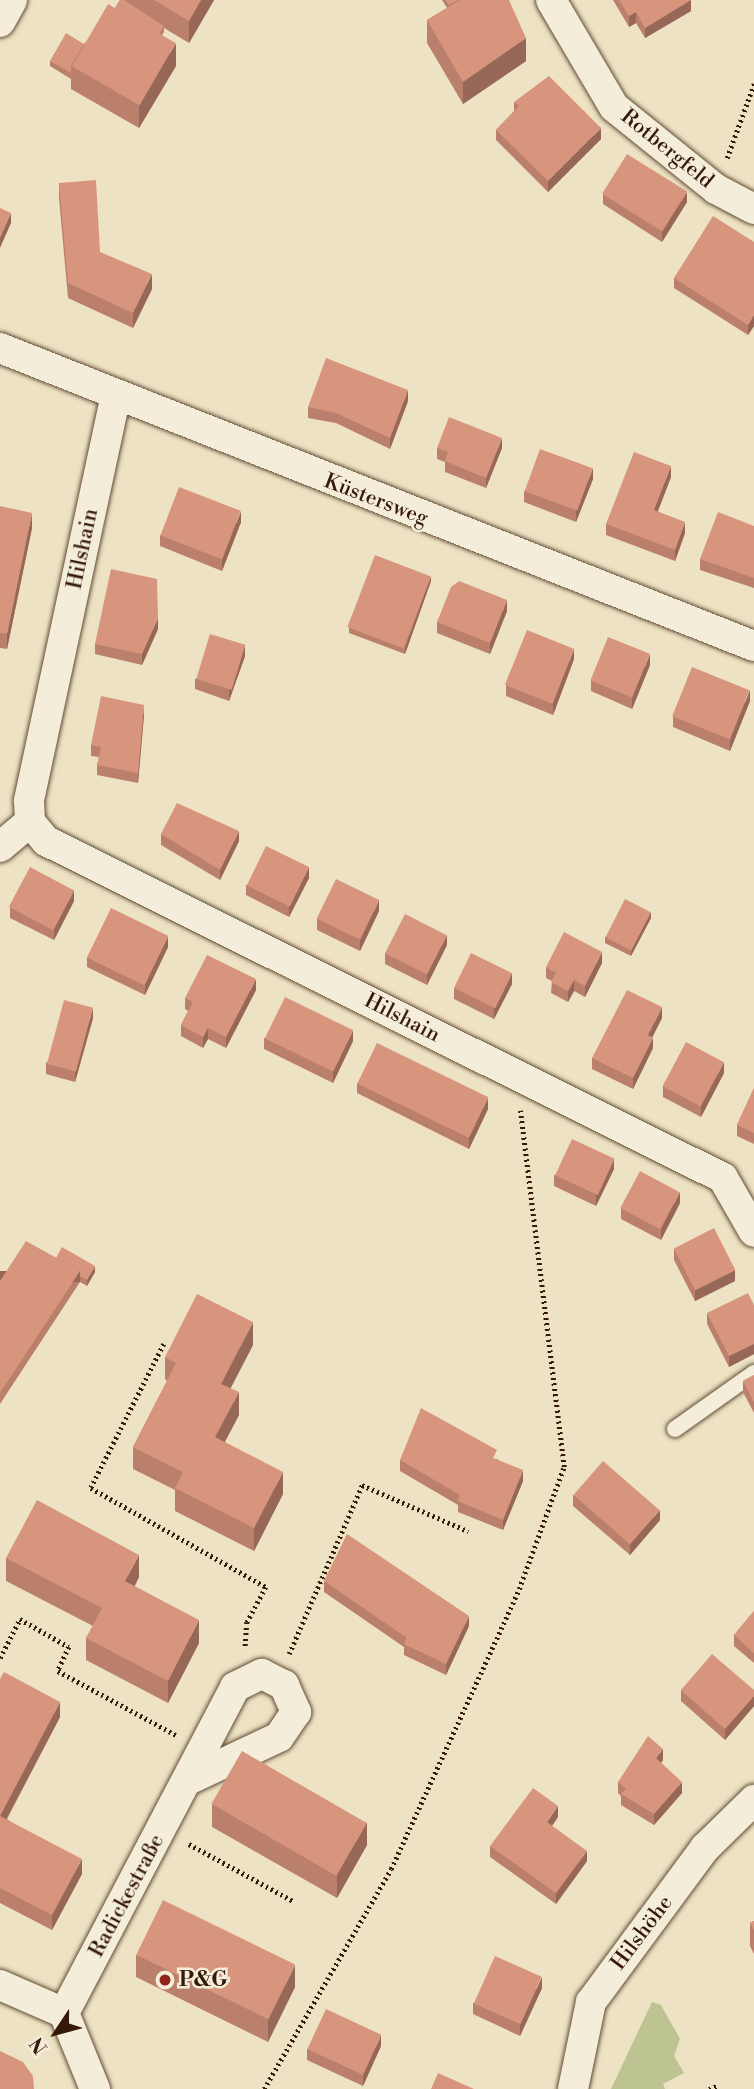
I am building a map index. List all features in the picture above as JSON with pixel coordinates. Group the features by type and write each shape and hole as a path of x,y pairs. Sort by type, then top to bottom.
{"street":[{"path":"0,22 12,0"},
{"name":"Rotbergfeld","path":"551,0 614,107 716,189 754,209"},
{"name":"Küstersweg","path":"0,348 114,399 754,646"},
{"name":"Hilshain","path":"114,399 29,801 30,822 46,841 723,1178 754,1232"},
{"path":"0,847 30,822"},
{"path":"190,1779 264,1746 288,1728 295,1703 263,1678"},
{"name":"Radickestraße","path":"64,2013 190,1779 235,1687 263,1678"},
{"name":"Hilshöhe","path":"573,2089 591,2002 705,1848 754,1800"},
{"path":"0,1985 64,2013 95,2089"}],"lane":[{"path":"676,1429 754,1373"}],"path":[{"path":"716,189 754,84"},
{"path":"264,2089 391,1869 519,1589 564,1467 516,1075"},
{"path":"164,1344 91,1488 266,1587 247,1622 263,1678"},
{"path":"263,1678 362,1485 468,1531"},
{"path":"0,1658 20,1619 69,1647 58,1671 204,1751"},
{"path":"163,1830 293,1900"},
{"path":"709,2089 717,2086"}],"green space":[{"path":"652,2002 661,2005 680,2039 674,2056 684,2073 663,2084 665,2089 611,2089"}],"building":[{"path":"120,0 164,26 159,34 115,8"},
{"path":"154,0 201,0 189,21"},
{"path":"460,0 509,0 526,38 463,82 427,20"},
{"path":"619,0 691,0 645,28 636,12 629,16"},
{"path":"108,4 176,43 140,105 72,66"},
{"path":"66,33 84,44 71,66 71,73 50,61"},
{"path":"549,76 601,128 548,181 496,130 519,106 514,102"},
{"path":"627,154 687,192 662,231 602,194"},
{"path":"96,180 100,252 152,274 133,313 68,283 59,183"},
{"path":"0,208 11,213 0,237"},
{"path":"713,216 754,242 754,315 748,325 674,278"},
{"path":"326,358 408,390 390,438 336,413 308,407"},
{"path":"449,417 502,438 486,478 445,461 448,452 437,448"},
{"path":"540,449 593,468 577,510 525,491"},
{"path":"634,452 671,466 654,510 685,522 675,550 606,524"},
{"path":"179,487 241,511 222,559 160,536"},
{"path":"0,506 32,513 7,634 0,633"},
{"path":"718,512 754,526 754,578 700,559"},
{"path":"375,555 431,577 403,648 347,627"},
{"path":"111,569 157,579 158,618 142,654 95,644"},
{"path":"459,581 507,600 490,643 437,622 451,587"},
{"path":"527,630 574,649 552,704 505,685"},
{"path":"210,634 245,645 232,690 196,679"},
{"path":"608,637 650,654 632,697 590,681"},
{"path":"692,667 749,690 730,739 672,716"},
{"path":"101,696 144,705 138,773 97,765 101,747 91,745"},
{"path":"177,803 239,831 220,870 161,834"},
{"path":"266,846 309,867 290,907 247,886"},
{"path":"30,867 74,890 53,930 9,907"},
{"path":"336,879 379,900 360,940 317,919"},
{"path":"625,899 651,912 631,950 605,937"},
{"path":"111,908 169,936 144,985 87,957"},
{"path":"405,914 447,935 427,975 385,953"},
{"path":"564,932 602,952 585,986 574,980 568,991 551,982 556,973 546,967"},
{"path":"471,953 512,973 495,1008 454,988"},
{"path":"207,955 256,979 226,1037 208,1028 203,1037 181,1025 193,1002 185,998"},
{"path":"627,990 662,1007 648,1035 653,1038 633,1078 592,1058"},
{"path":"285,997 353,1030 333,1072 265,1038"},
{"path":"64,1000 93,1008 76,1072 47,1064"},
{"path":"686,1042 724,1062 700,1106 663,1086"},
{"path":"377,1043 488,1097 469,1138 357,1083"},
{"path":"754,1088 754,1133 737,1125"},
{"path":"572,1139 615,1159 598,1195 555,1175"},
{"path":"640,1171 680,1192 660,1229 620,1208"},
{"path":"714,1228 735,1270 695,1290 674,1248"},
{"path":"26,1241 80,1271 0,1393 0,1281"},
{"path":"62,1247 95,1266 87,1280 80,1276 80,1271 56,1258"},
{"path":"748,1293 754,1305 754,1344 729,1356 707,1313"},
{"path":"197,1294 253,1322 221,1384 239,1392 215,1437 283,1472 254,1528 175,1488 183,1472 133,1447 176,1363 165,1357"},
{"path":"754,1375 754,1402 743,1381"},
{"path":"421,1408 497,1450 493,1458 523,1470 503,1520 458,1501 460,1495 400,1460"},
{"path":"603,1461 660,1510 630,1544 573,1495"},
{"path":"37,1500 139,1555 125,1581 199,1620 168,1681 86,1638 102,1608 6,1558"},
{"path":"347,1534 469,1616 446,1664 404,1644 407,1638 324,1581"},
{"path":"754,1611 754,1653 734,1635"},
{"path":"712,1654 754,1690 754,1696 725,1729 681,1690"},
{"path":"4,1672 60,1702 0,1816 0,1679"},
{"path":"648,1736 663,1749 656,1758 682,1782 654,1814 621,1794 626,1789 618,1782"},
{"path":"242,1751 367,1823 336,1876 212,1804"},
{"path":"533,1788 558,1806 547,1822 587,1851 556,1893 490,1846"},
{"path":"0,1816 82,1859 52,1915 0,1888"},
{"path":"163,1900 295,1964 268,2019 136,1955"},
{"path":"495,1956 542,1977 520,2024 474,2004"},
{"path":"326,2009 381,2035 363,2075 307,2049"},
{"path":"0,2051 23,2062 33,2076 34,2089 0,2089"},
{"path":"438,2073 474,2089 431,2089"}],"place":[{"name":"P&G","path":"165,1980"}]}
